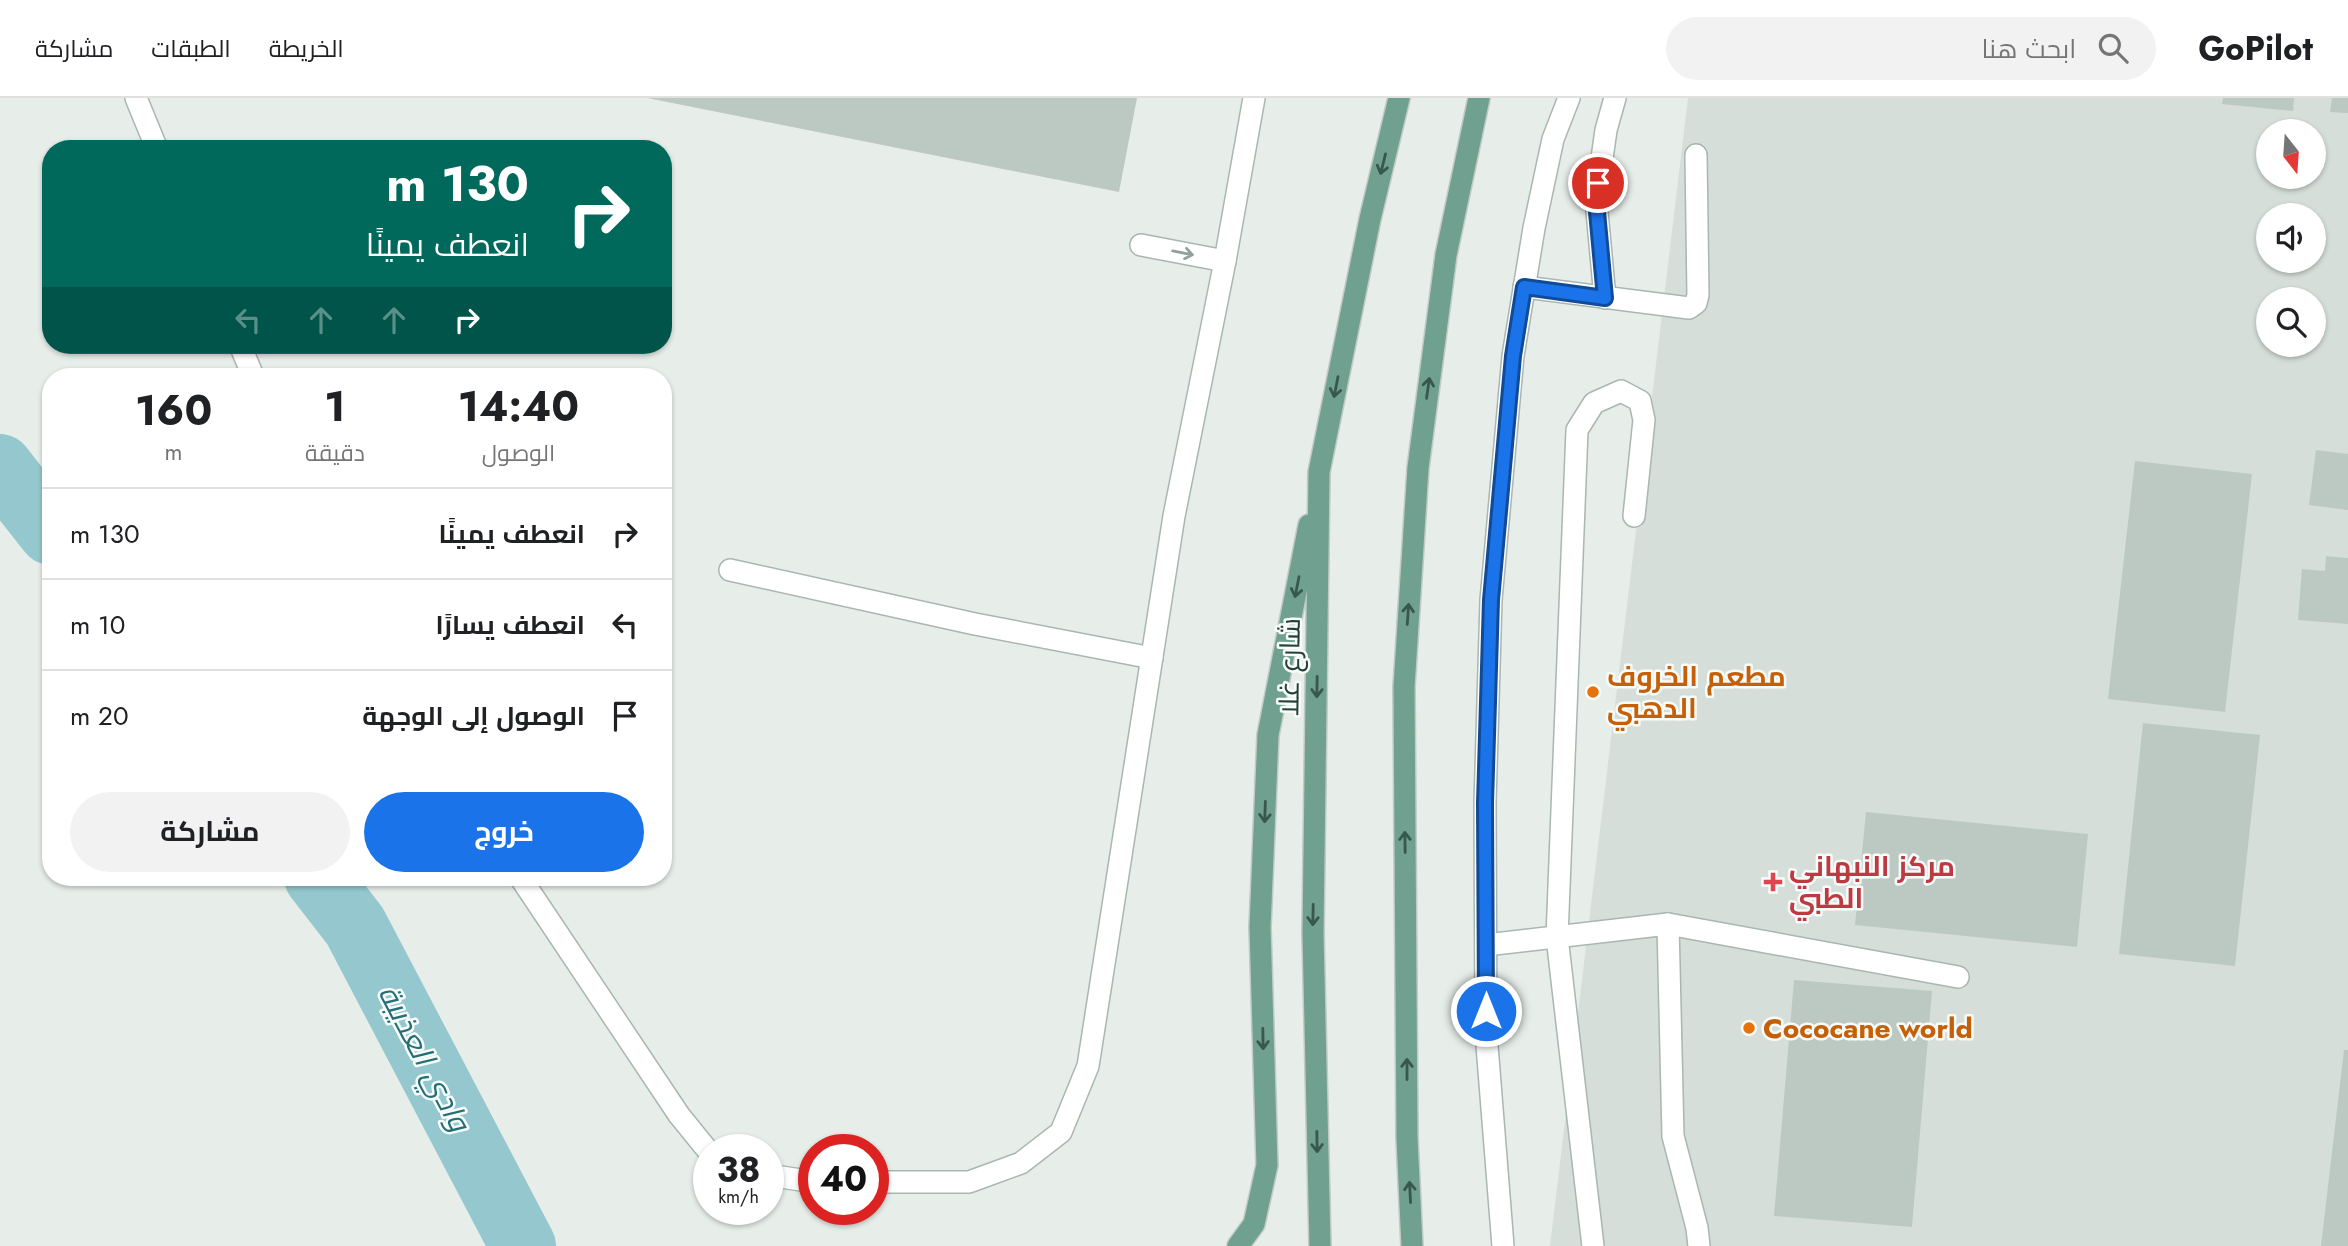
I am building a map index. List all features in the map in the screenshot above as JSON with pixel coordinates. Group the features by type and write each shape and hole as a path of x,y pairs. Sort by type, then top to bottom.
{"main road":[{"name":"شارع غلا","path":"1320,1246 1313,933 1320,472 1370,219 1399,98"},
{"path":"1412,1246 1407,1138 1404,687 1418,468 1446,255 1479,98"},
{"path":"1238,1246 1254,1224 1266,1166 1261,927 1268,735 1320,472"}],"street":[{"path":"136,98 154,140"},
{"path":"889,1182 970,1182 1021,1163 1061,1132 1088,1066 1174,516 1225,261 1254,98"},
{"path":"1503,1246 1486,1033 1485,803 1491,600 1513,356 1553,139 1569,98"},
{"path":"1605,298 1596,201 1606,130 1615,98"},
{"path":"1524,287 1681,309 1696,303 1696,155"},
{"path":"1141,245 1225,261"},
{"path":"1593,1246 1557,937 1577,430 1594,403 1621,391 1640,401 1644,420 1634,516"},
{"path":"730,570 975,624 1152,658"},
{"path":"526,886 694,1134"},
{"path":"1486,945 1668,924 1958,977"},
{"path":"1668,924 1673,1136 1697,1228 1699,1246"}],"shaded area":[{"path":"1688,98 2348,98 2348,1246 1550,1246"}],"building":[{"path":"647,98 1137,98 1119,192"},
{"path":"2223,98 2294,98 2293,111 2222,104"},
{"path":"2332,98 2348,98 2348,113 2330,112"},
{"path":"2316,450 2348,454 2348,510 2309,505"},
{"path":"2135,461 2252,474 2225,712 2108,699"},
{"path":"2326,556 2348,558 2348,624 2298,620 2302,569 2325,571"},
{"path":"2143,723 2260,735 2235,966 2119,954"},
{"path":"1866,812 2088,834 2077,947 1855,925"},
{"path":"1794,980 1932,991 1912,1227 1774,1216"},
{"path":"2344,1050 2348,1050 2348,1246 2321,1246"}],"waterway":[{"name":"وادي العذيبة","path":"0,467 42,521"},
{"name":"وادي العذيبة","path":"324,886 355,926 523,1246"}],"place":[{"name":"مطعم الخروف الدهبي","path":"1593,692"},
{"name":"مركز النبهاني الطبي","path":"1773,882"},
{"name":"Cococane world","path":"1749,1028"}],"route":[{"path":"1486,1011 1485,803 1491,600 1513,356 1524,287 1605,298 1596,201 1598,183"}]}
